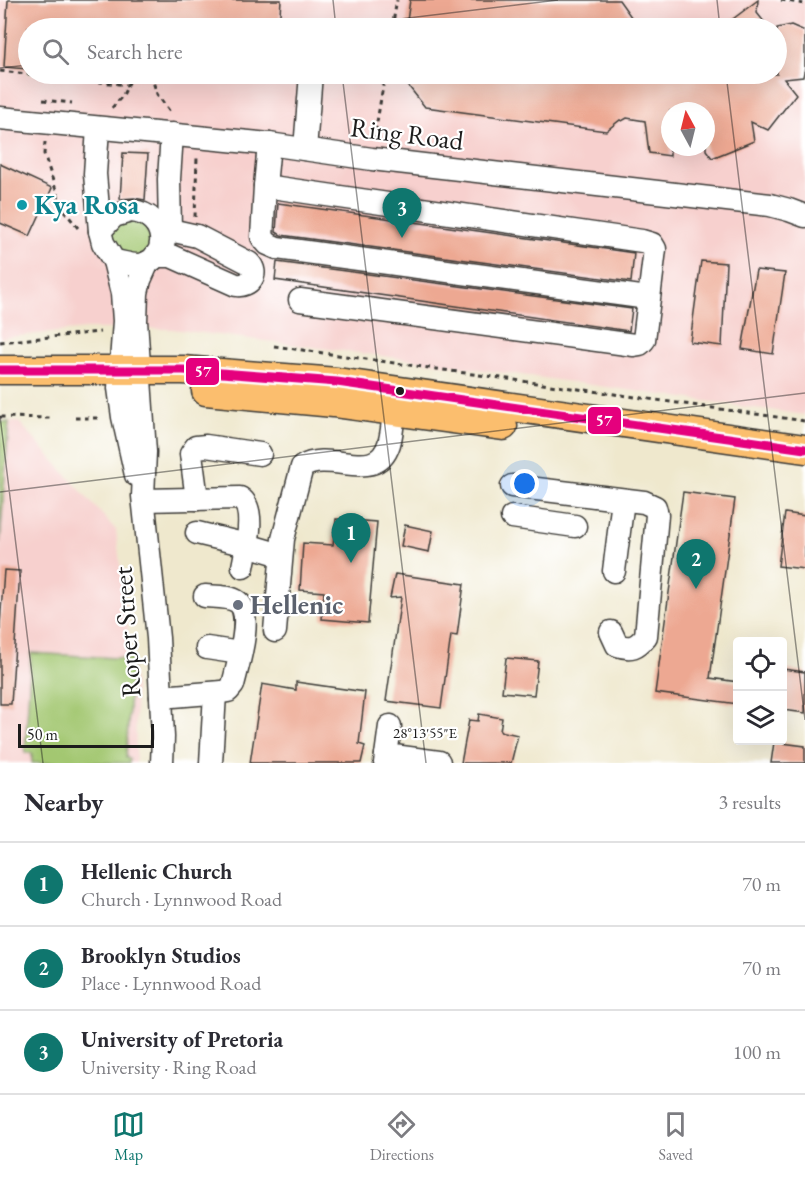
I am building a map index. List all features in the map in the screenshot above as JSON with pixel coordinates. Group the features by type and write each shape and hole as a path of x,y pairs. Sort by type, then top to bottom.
{"main road":[{"path":"0,370 129,380 394,411 805,467"},
{"path":"0,387 240,373 337,382 805,449"}],"street":[{"path":"305,149 310,84"},
{"name":"Ring Road","path":"0,118 45,123 107,122 167,126 200,137 770,205 805,216"},
{"path":"107,122 95,174 122,293 129,380"},
{"path":"129,380 140,280 157,240 154,178 167,126"},
{"path":"269,144 262,237 268,244 277,248 648,297"},
{"path":"265,186 642,241 652,244 655,249 644,340 634,345 300,300"},
{"path":"108,238 121,212 140,212 148,215 157,240 171,256 236,285 245,285 250,282 254,270 249,263 197,236 157,240 138,265 108,238"},
{"name":"Roper Street","path":"129,380 145,452 144,498 162,697 162,763"},
{"path":"275,631 283,539 302,467 320,460 368,466 382,459 390,443 394,411"},
{"path":"197,499 191,454 196,447 206,446 260,454"},
{"path":"512,486 623,500 650,504 655,507 657,515 646,636 639,645 628,649 617,645 611,632"},
{"path":"144,498 240,498 246,502 249,511 243,567"},
{"path":"615,571 623,500"},
{"path":"512,517 575,526"},
{"path":"197,533 247,544 281,555"},
{"path":"162,697 228,691 233,685 245,621 242,607 237,601 206,596"},
{"path":"207,648 240,653"},
{"path":"211,763 215,693"},
{"path":"390,726 386,759 439,762"}],"path":[{"path":"394,18 397,0"},
{"path":"781,0 805,4"},
{"path":"0,71 18,73"},
{"path":"107,122 128,85 119,84"},
{"path":"154,84 167,126"},
{"path":"372,159 383,84"},
{"path":"45,123 44,154 62,208 81,232 108,238"},
{"path":"197,236 196,188 200,137"},
{"path":"0,342 100,332"},
{"path":"274,346 805,421"},
{"path":"0,417 51,418"},
{"path":"75,418 102,418"}],"shaded area":[{"path":"0,0 805,0 805,415 421,361 172,329 85,329 0,338"},
{"path":"0,422 19,422 116,530 135,687 136,763 0,763"}],"green space":[{"path":"143,221 152,241 146,254 127,260 109,234 116,223"},
{"path":"0,422 9,422 0,543"},
{"path":"31,653 132,659 126,758 130,759 129,763 32,763 32,753 25,753"}],"building":[{"path":"8,0 281,0 280,18 18,18 18,68 4,67"},
{"path":"410,0 619,0 632,18 407,18"},
{"path":"758,0 757,13 761,18 734,18"},
{"path":"791,25 805,31 805,67 803,77 787,79 787,26"},
{"path":"787,83 796,94 768,130 751,122 754,141 712,158 710,156 715,156 715,102 661,102 661,155 649,153 645,121 627,118 620,120 606,131 425,107 407,84"},
{"path":"123,153 148,154 145,200 120,199"},
{"name":"Kya Rosa","path":"0,164 52,188 30,236 0,223"},
{"path":"278,203 634,253 631,282 281,235 276,232"},
{"path":"701,261 726,263 722,346 690,342"},
{"path":"277,262 632,309 629,331 275,280"},
{"path":"756,270 785,273 773,354 742,349"},
{"path":"683,492 735,499 710,678 733,681 733,703 655,693"},
{"path":"785,513 805,516 805,569 778,566"},
{"path":"336,519 377,522 368,623 322,619 324,592 300,590 303,543 333,545"},
{"path":"405,525 433,531 429,552 401,546"},
{"path":"4,570 20,571 11,704 0,704 0,625"},
{"path":"395,574 464,584 457,636 451,635 441,708 386,701 401,597 390,598"},
{"path":"506,658 538,661 534,695 502,692"},
{"path":"787,670 805,672 805,713 787,711"},
{"path":"296,682 365,692 359,744 365,746 361,763 250,763 262,684 296,690"},
{"path":"479,714 502,718 500,731 518,735 511,763 461,763 469,720 478,721"},
{"path":"774,745 805,746 805,763 771,763"}],"transit line":[{"name":"57","path":"0,370 183,370 337,382 805,449"}],"place":[{"name":"Kya Rosa","path":"22,205"},
{"name":"University of Pretoria","path":"402,238"},
{"name":"Hellenic Church","path":"351,563"},
{"name":"Brooklyn Studios","path":"696,589"},
{"name":"Hellenic","path":"238,605"}]}
